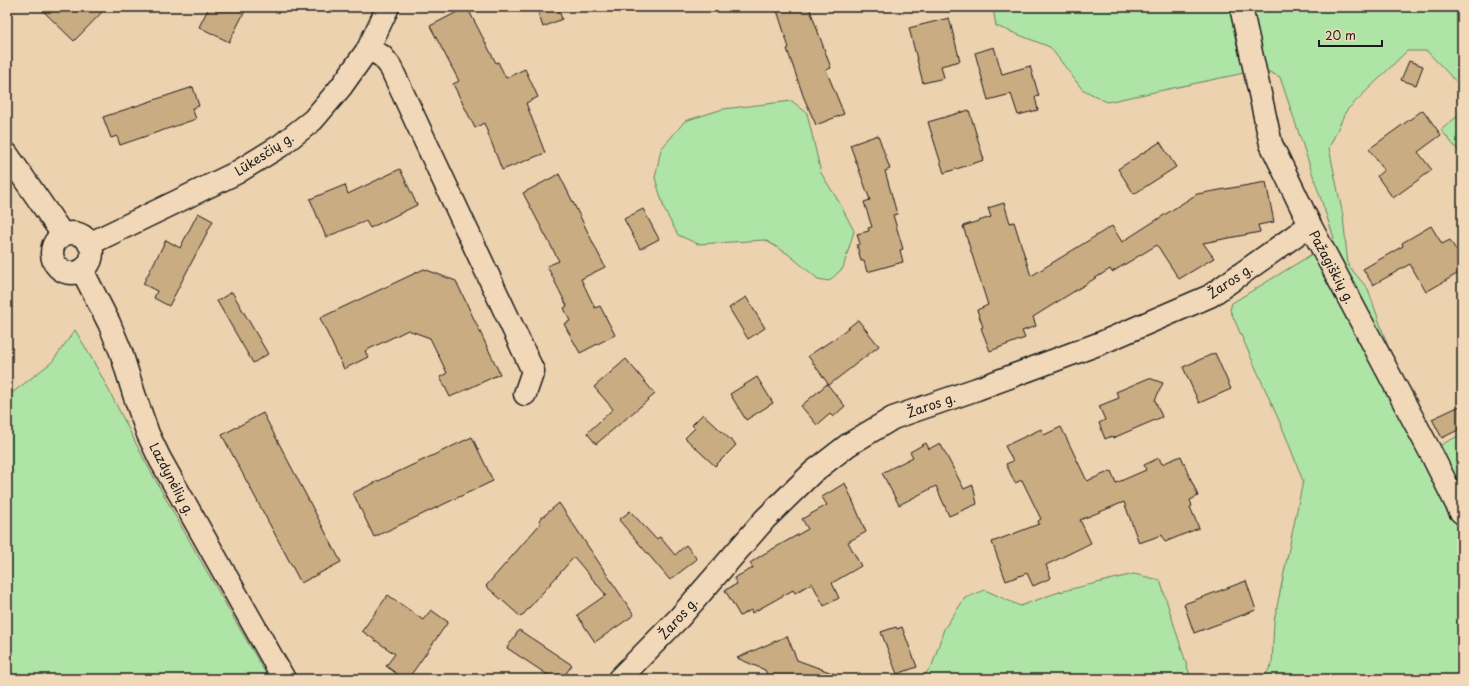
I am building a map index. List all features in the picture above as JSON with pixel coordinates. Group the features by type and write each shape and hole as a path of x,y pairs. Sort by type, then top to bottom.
{"street":[{"name":"Lūkesčių g.","path":"90,244 236,173 280,146 313,120 341,88 368,49 388,7"},
{"name":"Pažagiškių g.","path":"1241,7 1271,144 1310,225 1462,513"},
{"path":"368,49 382,56 390,66 533,370 525,394"},
{"path":"7,154 63,235"},
{"name":"Žaros g.","path":"618,679 679,618 765,519 813,472 848,445 893,418 977,389 1101,343 1210,296 1310,225"},
{"path":"73,233 78,234 83,236 90,244 92,254 89,263 82,270 72,273 63,271 56,265 52,257 52,248 56,240 63,235 73,233"},
{"name":"Lazdynėlių g.","path":"82,270 109,323 121,352 146,428 160,459 284,679"}],"green space":[{"path":"994,7 1462,7 1462,88 1427,51 1407,51 1346,111 1329,148 1343,216 1348,265 1368,289 1387,344 1435,448 1462,434 1462,679 1263,679 1272,664 1274,621 1303,481 1285,434 1230,310 1232,303 1306,258 1334,238 1280,77 1263,69 1107,102 1082,89 1050,47 996,26"},
{"path":"792,101 807,113 821,173 839,202 854,231 843,268 829,281 818,279 788,254 765,240 698,244 678,235 665,211 655,178 661,149 685,121 723,109"},
{"path":"1461,113 1462,115 1462,155 1441,130"},
{"path":"75,330 103,378 160,488 269,679 7,679 7,397 52,362"},
{"path":"1134,574 1160,580 1191,679 921,679 932,666 944,629 965,598 985,590 1020,606 1059,592"}],"building":[{"path":"39,7 107,7 74,41"},
{"path":"209,7 247,7 229,42 199,27"},
{"path":"467,7 496,63 498,62 506,78 525,69 538,97 526,103 545,153 502,170 484,123 475,128 453,84 459,81 430,26"},
{"path":"536,7 558,7 562,19 543,27"},
{"path":"776,7 809,7 831,68 826,70 844,114 816,125 804,98 787,49 789,48"},
{"path":"949,18 960,61 941,66 944,78 923,83 909,28"},
{"path":"994,47 1002,74 1030,66 1039,96 1035,97 1038,110 1018,115 1011,94 988,100 975,53"},
{"path":"1409,61 1423,66 1416,85 1401,80"},
{"path":"193,87 199,106 192,108 196,119 120,145 117,136 111,138 103,117"},
{"path":"969,110 984,160 944,173 928,122"},
{"path":"1423,110 1441,135 1418,152 1432,170 1393,198 1377,176 1384,170 1369,149"},
{"path":"878,135 890,169 885,171 897,214 893,215 903,249 900,250 903,262 867,272 864,261 861,261 857,245 860,244 857,234 869,231 868,228 872,227 864,202 870,200 850,145"},
{"path":"1160,142 1176,167 1134,194 1118,169"},
{"path":"400,169 417,205 370,228 366,221 326,237 310,199 345,185 348,194"},
{"path":"559,174 605,267 581,279 595,308 600,306 615,335 580,353 564,324 570,321 564,308 567,306 547,266 559,261 523,193"},
{"path":"1266,182 1274,222 1258,225 1260,232 1203,243 1214,258 1179,279 1157,245 1112,272 1110,269 1033,317 1036,326 1022,331 1025,338 990,351 981,328 983,327 977,310 988,305 963,226 991,217 988,208 1004,203 1010,223 1014,222 1031,276 1112,226 1122,242 1197,194"},
{"path":"643,209 659,239 640,249 624,219"},
{"path":"198,213 213,221 169,306 154,298 157,291 143,284 166,240 180,248"},
{"path":"1431,226 1442,244 1450,240 1462,260 1462,271 1426,292 1410,264 1373,285 1363,269 1403,246 1402,243"},
{"path":"424,269 456,281 500,374 450,397 440,377 447,373 430,338 408,330 365,351 368,357 344,369 320,318"},
{"path":"232,292 268,354 253,363 217,301"},
{"path":"746,297 765,328 748,339 729,308"},
{"path":"858,320 879,346 829,385 808,356 834,339"},
{"path":"1215,353 1231,389 1199,403 1183,367"},
{"path":"626,359 655,394 596,444 587,433 613,409 594,387"},
{"path":"757,377 773,403 746,420 730,394"},
{"path":"1149,378 1163,383 1155,400 1162,417 1113,438 1112,436 1105,439 1099,423 1105,420 1099,406 1119,398 1116,392"},
{"path":"827,384 845,406 833,417 830,414 817,425 801,406"},
{"path":"1462,405 1462,428 1442,438 1432,419"},
{"path":"263,413 341,562 301,583 222,435"},
{"path":"703,414 736,445 715,466 685,438 695,428 692,425"},
{"path":"1061,427 1087,481 1111,471 1116,483 1146,470 1144,465 1159,458 1162,464 1181,456 1198,496 1190,500 1192,506 1190,507 1199,528 1165,542 1162,535 1139,543 1124,502 1080,520 1091,543 1046,565 1051,578 1033,586 1027,573 1006,581 992,542 1039,524 1038,521 1041,519 1022,480 1015,483 1006,464 1013,461 1005,446 1041,429 1044,435"},
{"path":"472,437 493,481 374,537 353,493"},
{"path":"926,443 929,449 940,443 964,489 973,485 977,504 949,516 936,486 899,505 882,473 913,457 910,452"},
{"path":"845,483 866,532 848,542 861,566 832,583 839,598 824,606 812,583 795,593 793,590 752,613 751,610 740,616 725,590 737,584 734,578 753,568 750,563 762,555 808,529 802,519 827,505 822,497"},
{"path":"559,503 634,615 595,642 577,615 606,595 574,557 521,617 486,586 541,523 539,520"},
{"path":"630,511 656,539 660,537 675,555 686,545 697,559 670,580 619,520"},
{"path":"1246,581 1256,610 1194,633 1184,604"},
{"path":"388,595 423,620 431,610 448,622 408,679 404,679 386,666 395,654 362,631"},
{"path":"896,627 897,629 902,627 917,667 897,674 881,632"},
{"path":"519,630 572,665 562,679 554,679 507,648"},
{"path":"787,636 797,660 843,677 842,679 769,679 765,670 737,658"}]}
